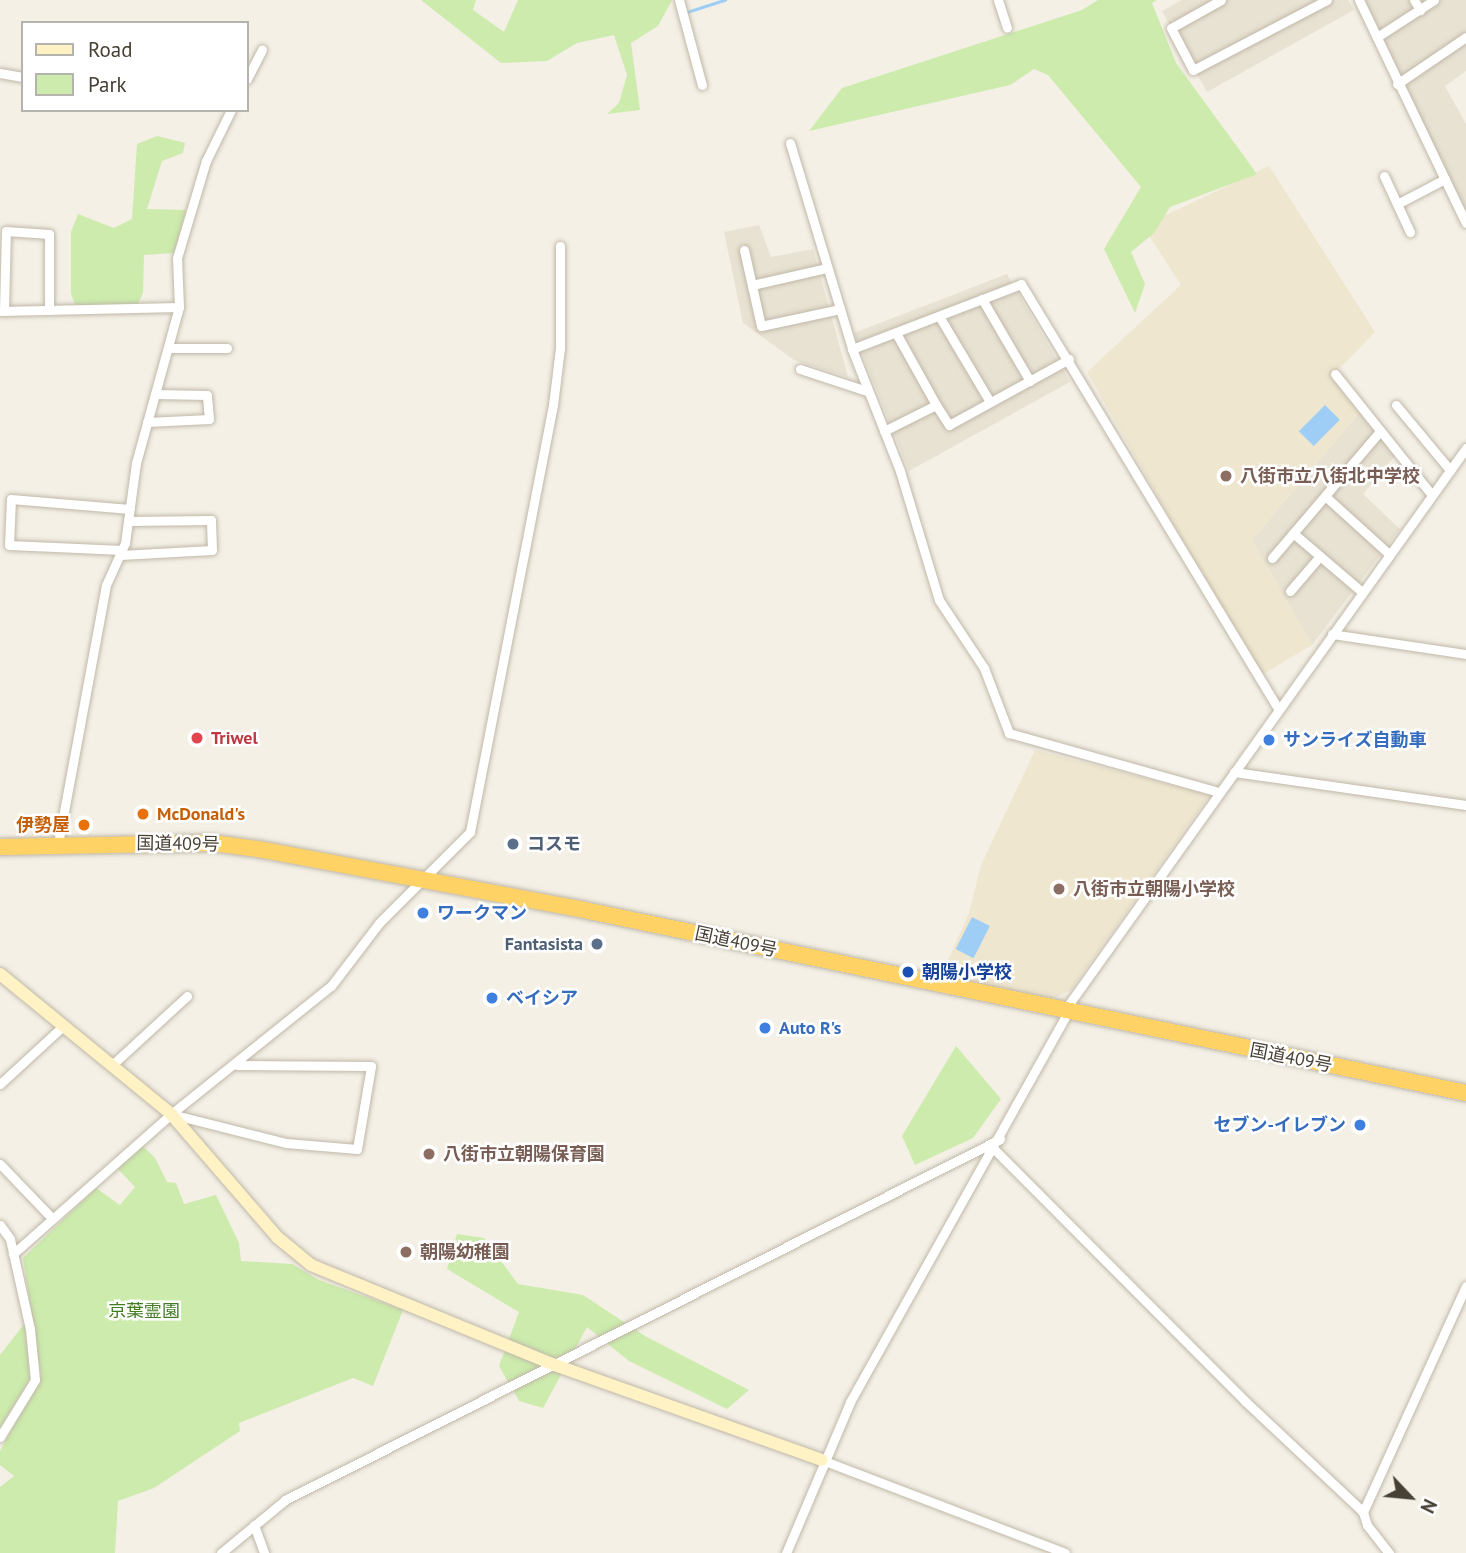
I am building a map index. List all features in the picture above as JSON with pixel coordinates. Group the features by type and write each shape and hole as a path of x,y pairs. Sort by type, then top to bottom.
{"highway":[{"name":"国道409号","path":"0,847 213,843 421,877 1466,1093"}],"street":[{"path":"679,0 702,85"},
{"path":"999,0 1007,27"},
{"path":"1221,0 1171,28 1193,70 1327,0"},
{"path":"1359,0 1466,223"},
{"path":"1414,0 1420,10"},
{"path":"1377,37 1434,0"},
{"path":"1397,83 1466,37"},
{"path":"248,77 262,50"},
{"path":"0,74 21,77"},
{"path":"58,844 106,585 121,552 148,422 179,307 177,258 206,161 230,112"},
{"path":"790,143 852,349 884,431 939,600 984,668 1009,733 1219,792"},
{"path":"1384,176 1410,232"},
{"path":"1397,204 1445,179"},
{"path":"49,310 49,234 6,232 2,311 49,310 179,307"},
{"path":"13,1254 171,1114 236,1065 331,986 421,877 470,832 553,405 560,348 560,246"},
{"path":"744,250 761,326 840,309"},
{"path":"752,285 827,268"},
{"path":"852,349 1021,284 1069,359 1278,709"},
{"path":"982,299 1030,381"},
{"path":"939,316 990,402"},
{"path":"896,333 949,425 1069,359"},
{"path":"168,348 227,348"},
{"path":"800,369 867,391"},
{"path":"1335,374 1432,495"},
{"path":"148,422 209,419 207,395 155,394"},
{"path":"884,431 936,405"},
{"path":"1396,405 1451,470"},
{"path":"1272,558 1380,432"},
{"path":"786,1553 822,1460 850,1402 1000,1139 1066,1012 1389,554 1451,470 1462,461 1466,448"},
{"path":"1325,496 1389,554"},
{"path":"128,521 211,520 212,550 121,552 9,545 11,499 130,509"},
{"path":"1293,533 1362,592"},
{"path":"1290,591 1320,556"},
{"path":"1332,634 1466,654"},
{"path":"1234,772 1466,805"},
{"path":"0,974 171,1114 277,1237 311,1265 555,1365 822,1460 1065,1553"},
{"path":"112,1065 187,996"},
{"path":"0,1084 64,1026"},
{"path":"171,1114 286,1143 357,1149 371,1066 236,1065"},
{"path":"221,1553 285,1500 1000,1139"},
{"path":"994,1149 1245,1401 1363,1512 1367,1525 1390,1553"},
{"path":"1,1168 53,1219"},
{"path":"0,1225 13,1254 30,1329 35,1380 0,1437"},
{"path":"1363,1512 1466,1286"},
{"path":"254,1525 264,1553"}],"shaded area":[{"path":"1182,0 1348,0 1354,10 1207,92 1162,11"},
{"path":"1363,0 1466,0 1466,71 1445,86 1466,124 1466,213"},
{"name":"八街市立八街北中学校","path":"1269,166 1375,332 1331,377 1359,413 1252,540 1312,645 1260,676 1087,372 1181,285 1143,226"},
{"path":"759,225 771,257 813,249 848,377 794,360 743,323 724,232"},
{"path":"1007,274 1070,382 909,471 854,333"},
{"path":"1359,413 1395,456 1363,494 1400,529 1312,645 1252,540"},
{"name":"八街市立朝陽小学校","path":"1035,750 1210,795 1071,990 1049,1000 940,978 969,913 981,865"}],"green space":[{"path":"421,0 476,0 473,10 504,32 518,0 672,0 658,26 631,43 640,110 607,114 619,103 627,75 614,35 577,43 547,61 501,63"},
{"path":"1098,0 1157,0 1152,3 1176,63 1257,174 1170,207 1154,233 1131,252 1145,284 1135,313 1104,249 1141,187 1048,75 1034,69 1010,85 809,131 842,88 1082,10"},
{"path":"157,136 185,143 183,153 162,161 147,209 186,210 175,253 144,255 143,293 137,306 76,307 71,294 71,232 78,214 114,228 132,219 137,144"},
{"path":"956,1046 1001,1099 973,1138 915,1165 902,1136"},
{"name":"京葉霊園","path":"142,1145 155,1158 167,1182 176,1183 184,1204 216,1195 239,1243 241,1261 292,1264 319,1280 403,1310 373,1386 353,1378 239,1423 240,1431 154,1488 118,1501 115,1553 0,1553 0,1487 14,1476 0,1465 0,1451 41,1376 23,1258 96,1188 120,1205 135,1187 117,1168"},
{"path":"457,1234 484,1238 518,1284 583,1295 645,1336 749,1390 727,1409 629,1361 587,1327 543,1408 519,1401 499,1366 519,1312 447,1269"},
{"path":"25,1323 30,1379 0,1428 0,1355"}],"water":[{"path":"1325,405 1340,420 1314,446 1299,431"},
{"path":"972,917 990,926 973,958 956,949"}],"waterway":[{"path":"687,12 725,0"}],"place":[{"name":"八街市立八街北中学校","path":"1226,476"},
{"name":"Triwel","path":"197,738"},
{"name":"サンライズ自動車","path":"1269,740"},
{"name":"McDonald's","path":"143,814"},
{"name":"伊勢屋","path":"84,825"},
{"name":"コスモ","path":"513,844"},
{"name":"八街市立朝陽小学校","path":"1059,889"},
{"name":"ワークマン","path":"423,913"},
{"name":"Fantasista","path":"597,944"},
{"name":"朝陽小学校","path":"908,972"},
{"name":"ベイシア","path":"492,998"},
{"name":"Auto R's","path":"765,1028"},
{"name":"セブン-イレブン","path":"1360,1125"},
{"name":"八街市立朝陽保育園","path":"429,1154"},
{"name":"朝陽幼稚園","path":"406,1252"}]}
